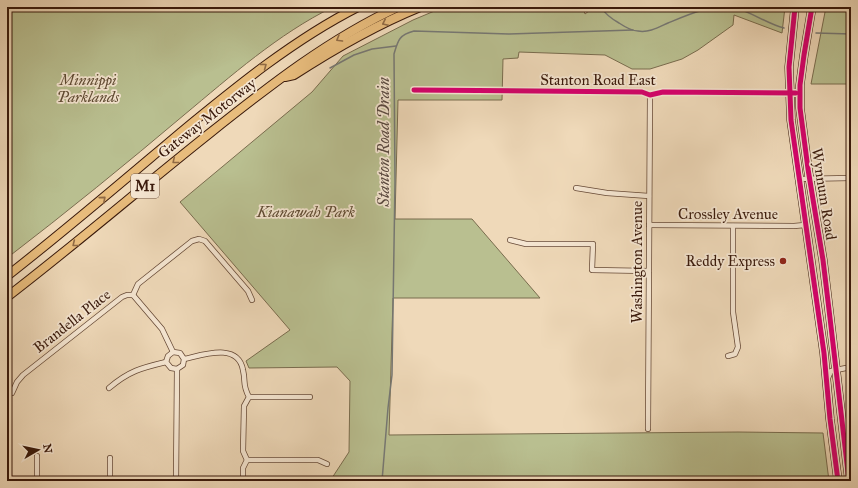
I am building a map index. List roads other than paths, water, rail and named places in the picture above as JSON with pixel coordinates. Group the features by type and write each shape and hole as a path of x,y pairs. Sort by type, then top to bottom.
{"highway":[{"name":"Gateway Motorway","path":"7,276 233,90 272,60 307,37 358,7"},
{"name":"Gateway Motorway","path":"7,297 233,115 305,60 337,40 398,7"},
{"path":"283,77 294,75 353,40 420,7"}],"main road":[{"name":"Wynnum Road","path":"795,7 789,57 789,93 793,139 816,294 838,481"},
{"name":"Wynnum Road","path":"812,7 805,43 800,93 801,119 823,260 849,481"},
{"path":"844,481 848,473"}],"street":[{"name":"Stanton Road East","path":"414,90 642,92 650,95 663,92 800,93"},
{"name":"Washington Avenue","path":"648,429 650,95"},
{"path":"798,179 851,178"},
{"path":"576,188 614,194 649,196"},
{"name":"Crossley Avenue","path":"650,225 805,225"},
{"path":"728,356 735,354 738,347 733,304 733,226"},
{"name":"Brandella Place","path":"12,393 17,382 29,370 122,297 133,295 138,284 192,241 199,239 205,241 248,291 252,300"},
{"path":"510,240 526,244 593,244 592,270 649,271"},
{"path":"133,295 162,329 174,352"},
{"path":"184,359 218,351 234,356 240,363 243,370 244,388 249,397"},
{"path":"174,352 180,353 184,359 183,365 177,369 171,368 166,362 168,356 174,352"},
{"path":"109,388 122,377 131,372 166,362"},
{"path":"826,381 831,371 851,366"},
{"path":"176,481 177,369"},
{"path":"249,397 310,397"},
{"path":"247,460 243,451 244,406 249,397"},
{"path":"37,456 37,481"},
{"path":"110,458 110,481"},
{"path":"247,460 318,460 327,464"},
{"path":"243,481 243,468 247,460"}],"waterway":[{"name":"Stanton Road Drain","path":"601,7 614,20 635,31 650,30 699,11 725,7 746,11 784,28"},
{"name":"Stanton Road Drain","path":"382,481 392,375 395,182 394,54 398,42 402,36 414,31 509,34 633,30"},
{"name":"Stanton Road Drain","path":"816,33 851,34"},
{"path":"330,68 354,55 372,49 396,46"}],"place":[{"name":"Reddy Express","path":"783,261"}],"park label":[{"name":"Minnippi Parklands","path":"88,88"},
{"name":"Kianawah Park","path":"306,212"}]}
